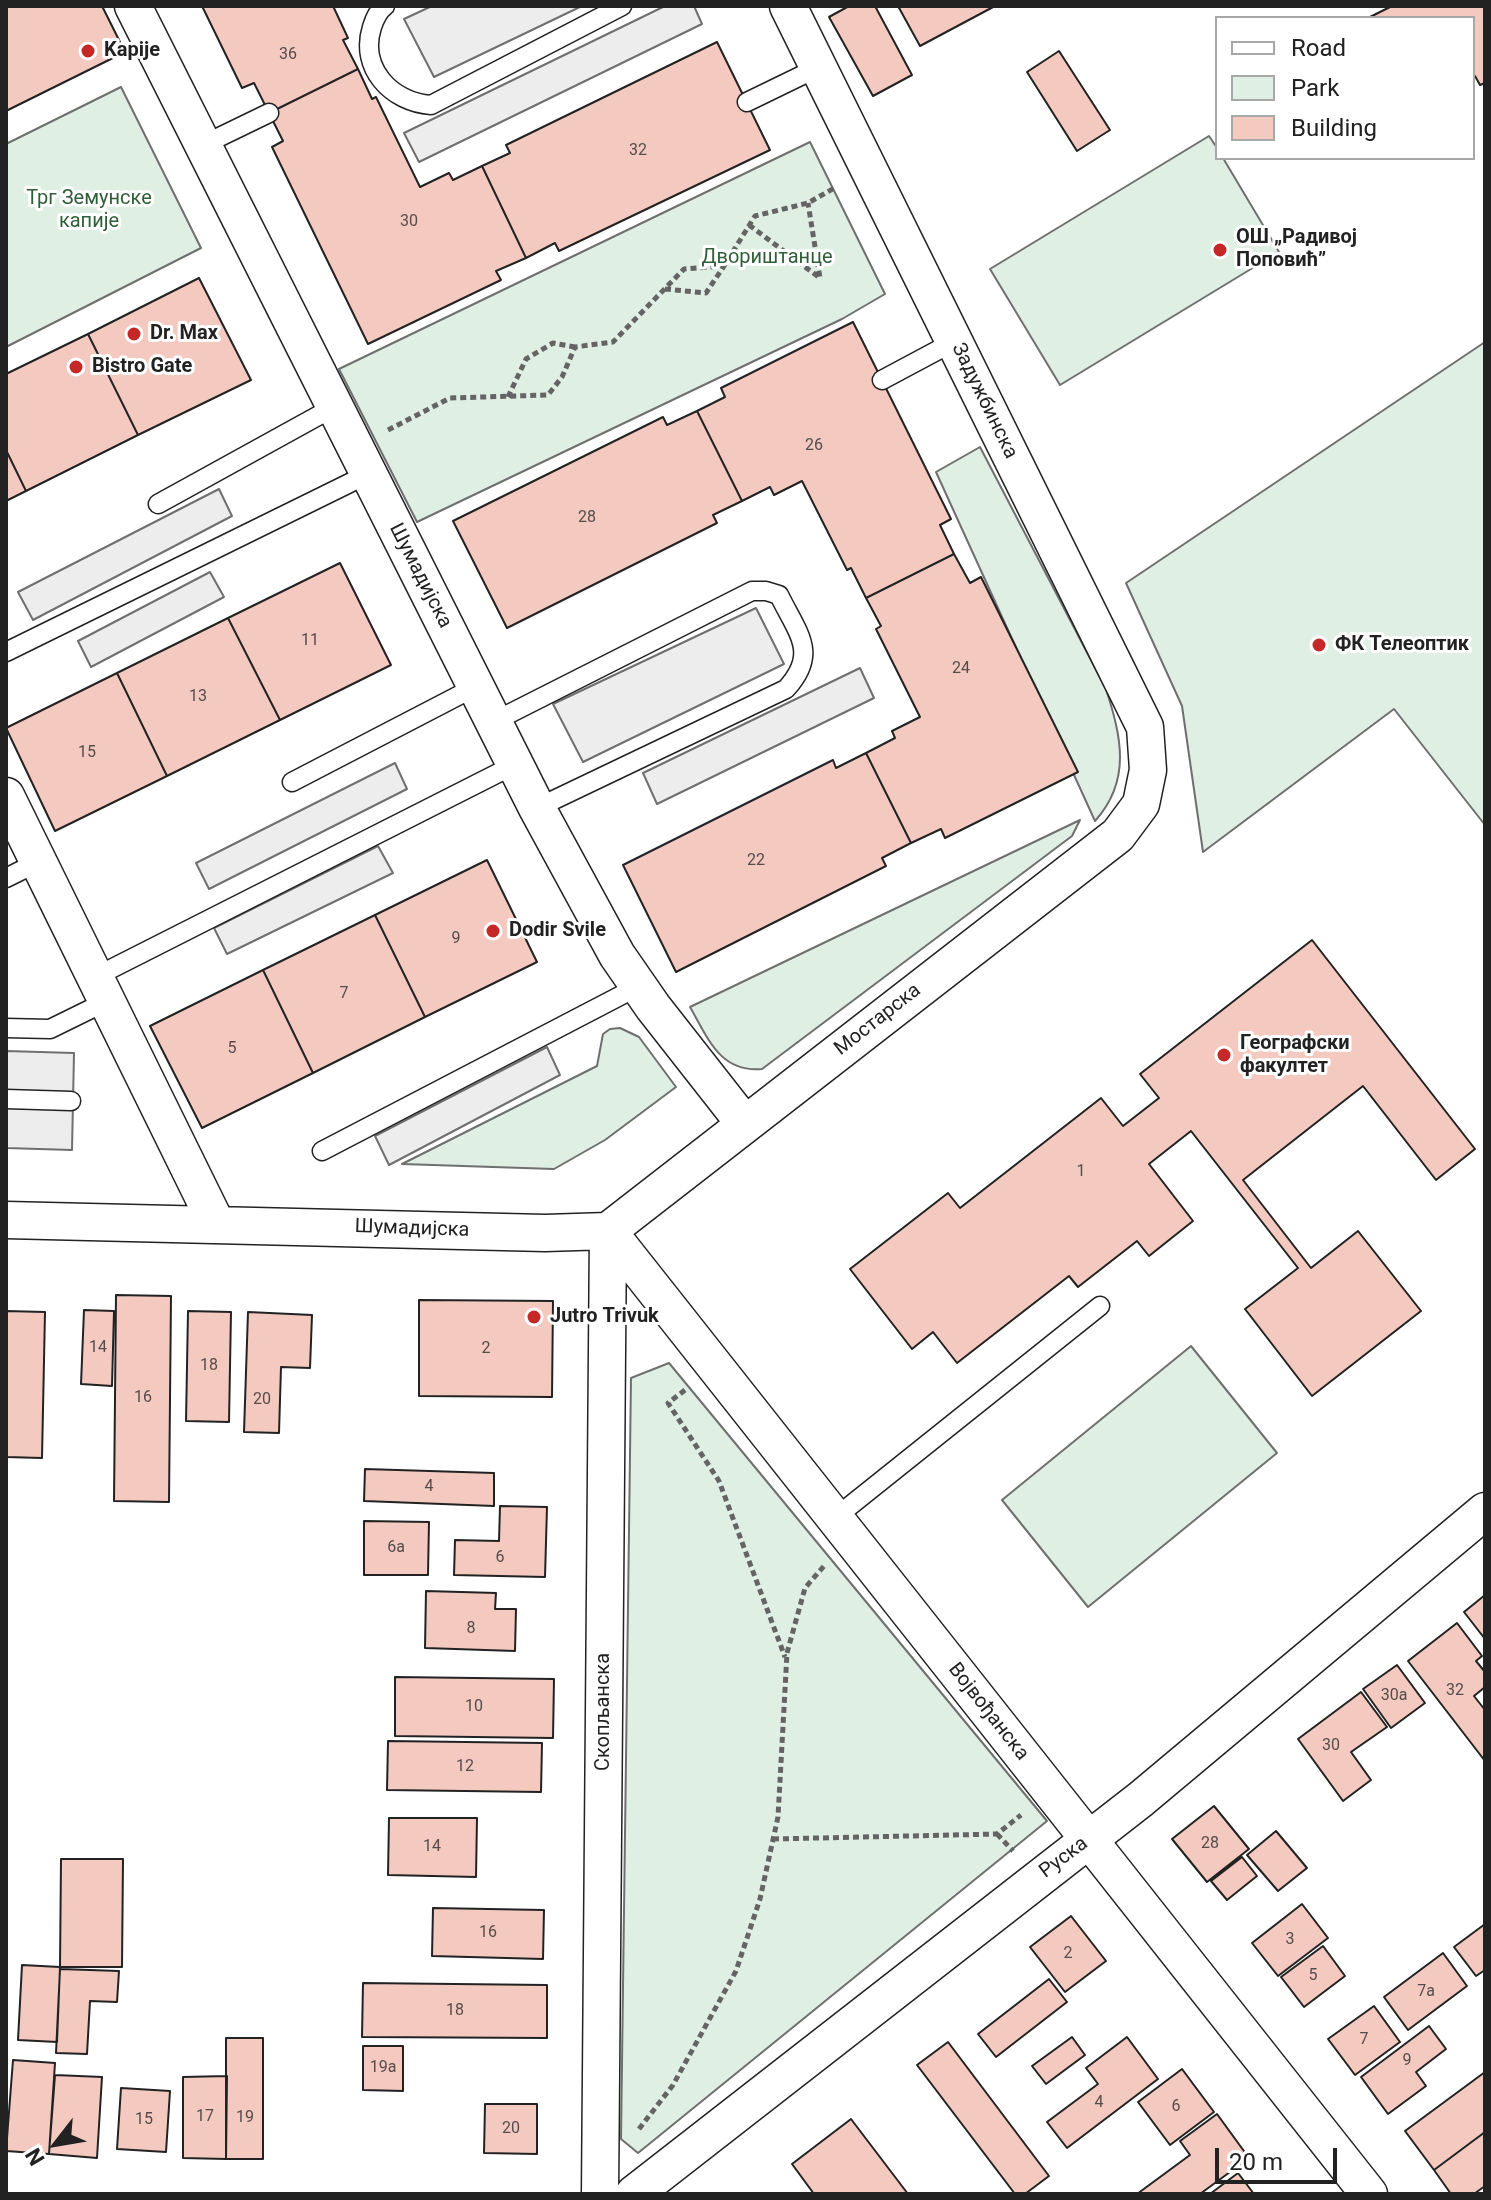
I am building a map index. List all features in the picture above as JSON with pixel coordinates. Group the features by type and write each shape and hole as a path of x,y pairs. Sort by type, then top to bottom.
{"street":[{"name":"Шумадијска","path":"133,6 514,765 617,955 744,1123"},
{"name":"Задужбинска","path":"788,6 1145,727 1148,770 1141,804"},
{"path":"6,796 216,1223"},
{"name":"Мостарска","path":"608,1231 1118,835 1141,804"},
{"name":"Шумадијска","path":"6,1220 545,1233 608,1231"},
{"name":"Војвођанска","path":"608,1231 1369,2194"},
{"name":"Скопљанска","path":"600,2194 608,1231"},
{"name":"Руска","path":"634,2194 1141,1799 1485,1511"}],"lane":[{"path":"385,6 374,20 365,66 393,93 405,100 431,105 622,6"},
{"path":"747,102 819,67"},
{"path":"203,145 269,113"},
{"path":"882,380 955,341"},
{"path":"158,504 334,407"},
{"path":"6,652 362,460"},
{"path":"493,722 752,591 779,595 805,654 800,674 786,689 537,808"},
{"path":"292,782 475,687"},
{"path":"6,1028 50,1029 62,1025 101,989 514,765"},
{"path":"6,878 38,862"},
{"path":"322,1151 639,986"},
{"path":"6,1099 71,1101"},
{"path":"843,1526 1100,1306"}],"path":[{"path":"664,289 706,293 755,216 808,203 869,167"},
{"path":"749,225 820,278 808,203"},
{"path":"508,397 526,359 553,343 575,347 613,342 684,269 724,266"},
{"path":"362,460 450,398 548,395 562,377 575,347"},
{"path":"716,1366 668,1403 719,1481 787,1661"},
{"path":"600,2155 628,2143 673,2085 736,1971 760,1899 778,1817 787,1661 805,1588 843,1526"},
{"path":"773,1839 997,1834 1050,1793"}],"green space":[{"name":"Трг Земунске капије","path":"121,87 201,248 6,347 6,144"},
{"path":"1209,136 1215,145 1215,160 1224,160 1279,252 1060,385 990,269"},
{"name":"Двориштанце","path":"810,142 885,294 842,319 417,522 339,369"},
{"name":"ФК Телеоптик","path":"1485,342 1485,825 1394,709 1203,852 1182,706 1126,583"},
{"path":"980,447 1106,689 1119,741 1119,774 1107,805 1095,821 936,472"},
{"path":"1080,820 1072,836 762,1069 748,1069 726,1059 710,1041 690,1007"},
{"path":"620,1028 639,1037 676,1087 605,1140 554,1169 402,1164 597,1066 603,1034"},
{"path":"1191,1346 1277,1453 1088,1607 1002,1500"},
{"path":"669,1363 1047,1821 638,2153 621,2139 631,1378"}],"shaded area":[{"path":"432,6 582,6 434,77 404,19"},
{"path":"665,6 694,6 702,24 419,162 404,133"},
{"path":"219,489 232,516 33,620 18,592"},
{"path":"210,572 224,597 91,667 78,641"},
{"path":"756,608 784,664 583,762 553,704"},
{"path":"860,668 874,698 657,804 643,773"},
{"path":"395,763 407,789 209,889 196,863"},
{"path":"378,846 393,873 227,954 214,928"},
{"path":"547,1047 560,1075 389,1165 375,1136"},
{"path":"6,1051 74,1053 72,1150 6,1148"}],"building":[{"path":"6,6 102,6 125,52 6,111"},
{"path":"202,6 333,6 348,38 343,40 358,69 269,113 254,83 242,88"},
{"path":"849,6 875,6 912,75 873,96 829,17"},
{"path":"898,6 995,6 920,46"},
{"path":"1392,6 1485,6 1485,83 1480,85 1475,76 1475,16 1372,16"},
{"path":"717,42 770,150 559,251 555,243 526,258 482,166 510,153 506,145"},
{"path":"1059,51 1110,130 1077,151 1027,72"},
{"path":"358,69 372,99 376,97 420,187 449,173 453,180 482,166 526,258 496,271 501,280 368,344 272,147 283,141 269,113"},
{"path":"199,278 251,380 138,435 88,334"},
{"path":"853,322 951,519 940,525 954,554 866,598 851,568 847,570 802,481 774,495 770,487 742,501 697,411 725,397 721,388"},
{"path":"88,334 138,435 26,491 6,450 6,374"},
{"path":"697,411 742,501 713,515 717,523 507,628 453,521 663,417 667,425"},
{"path":"6,450 26,491 6,501"},
{"path":"954,554 970,583 981,577 1078,772 945,838 941,829 911,843 866,753 895,738 892,731 920,717 876,629 881,626 866,598"},
{"path":"340,563 391,665 280,720 228,618"},
{"path":"228,618 280,720 167,776 117,673"},
{"path":"117,673 167,776 55,831 6,728"},
{"path":"866,753 911,843 882,858 886,866 676,972 623,865 833,760 836,768"},
{"path":"487,860 537,962 425,1017 375,915"},
{"path":"375,915 425,1017 313,1073 263,970"},
{"path":"1312,940 1475,1149 1436,1180 1363,1086 1243,1180 1311,1268 1358,1231 1421,1311 1312,1396 1245,1309 1298,1268 1191,1131 1149,1164 1193,1221 1149,1256 1137,1241 1078,1287 1069,1276 957,1363 933,1332 912,1349 850,1269 948,1193 960,1208 1101,1098 1123,1126 1159,1098 1140,1074"},
{"path":"263,970 313,1073 202,1128 150,1026"},
{"path":"116,1295 171,1296 169,1502 114,1501"},
{"path":"419,1300 553,1301 552,1397 419,1396"},
{"path":"84,1310 114,1311 112,1386 81,1384"},
{"path":"6,1311 45,1312 42,1458 6,1457"},
{"path":"188,1311 231,1312 229,1422 186,1421"},
{"path":"248,1312 312,1315 310,1368 281,1367 279,1433 244,1432"},
{"path":"365,1469 494,1473 494,1506 364,1501"},
{"path":"500,1506 547,1507 545,1577 454,1575 455,1540 499,1541"},
{"path":"364,1521 429,1522 428,1575 364,1575"},
{"path":"426,1591 496,1593 495,1609 516,1609 515,1651 425,1648"},
{"path":"1485,1595 1485,1639 1464,1612"},
{"path":"1457,1623 1482,1656 1476,1661 1485,1672 1485,1687 1474,1696 1485,1710 1485,1761 1408,1661"},
{"path":"1397,1665 1425,1703 1391,1728 1363,1689"},
{"path":"395,1677 554,1679 553,1738 395,1736"},
{"path":"1361,1692 1387,1727 1351,1752 1371,1780 1343,1801 1298,1739"},
{"path":"388,1741 542,1743 541,1792 387,1790"},
{"path":"1214,1806 1249,1849 1207,1882 1172,1839"},
{"path":"389,1818 477,1818 476,1877 388,1875"},
{"path":"1276,1831 1307,1868 1278,1891 1247,1855"},
{"path":"1242,1857 1257,1876 1227,1900 1211,1881"},
{"path":"61,1859 123,1859 122,1967 60,1967"},
{"path":"1302,1904 1328,1938 1278,1976 1252,1943"},
{"path":"433,1908 544,1910 543,1959 432,1956"},
{"path":"1071,1916 1106,1961 1065,1992 1030,1947"},
{"path":"1485,1924 1485,1970 1476,1976 1454,1947"},
{"path":"1323,1946 1345,1976 1304,2007 1281,1977"},
{"path":"1443,1953 1467,1986 1408,2030 1384,1997"},
{"path":"22,1965 60,1967 57,2042 18,2040"},
{"path":"60,1969 119,1971 117,2002 90,2001 87,2054 56,2053"},
{"path":"1049,1979 1067,2002 996,2057 978,2034"},
{"path":"363,1983 547,1985 547,2038 362,2037"},
{"path":"1374,2006 1400,2042 1355,2075 1328,2039"},
{"path":"1429,2026 1446,2049 1416,2072 1426,2086 1388,2114 1361,2077"},
{"path":"1072,2037 1085,2055 1046,2084 1032,2066"},
{"path":"1127,2037 1158,2079 1067,2148 1047,2122 1098,2084 1086,2068"},
{"path":"226,2038 263,2038 263,2159 226,2159"},
{"path":"948,2042 1049,2176 1025,2194 1015,2194 917,2065"},
{"path":"363,2046 403,2046 403,2091 363,2090"},
{"path":"13,2060 55,2063 49,2154 6,2151"},
{"path":"1182,2069 1214,2112 1170,2145 1138,2102"},
{"path":"1485,2072 1485,2132 1434,2170 1405,2131"},
{"path":"55,2075 102,2077 97,2158 49,2154"},
{"path":"227,2076 226,2159 183,2158 183,2077"},
{"path":"121,2088 170,2091 166,2152 117,2149"},
{"path":"485,2104 537,2104 537,2154 484,2153"},
{"path":"1217,2114 1249,2158 1200,2194 1137,2194 1190,2155 1180,2141"},
{"path":"851,2119 908,2194 814,2194 792,2164"},
{"path":"1485,2132 1485,2186 1474,2194 1451,2194 1434,2170"},
{"path":"1238,2173 1254,2194 1210,2194"}],"place":[{"name":"Kapije","path":"88,51"},
{"name":"ОШ „Радивој Поповић”","path":"1220,250"},
{"name":"Dr. Max","path":"134,334"},
{"name":"Bistro Gate","path":"76,367"},
{"name":"ФК Телеоптик","path":"1319,645"},
{"name":"Dodir Svile","path":"493,931"},
{"name":"Географски факултет","path":"1224,1055"},
{"name":"Jutro Trivuk","path":"534,1317"}]}
